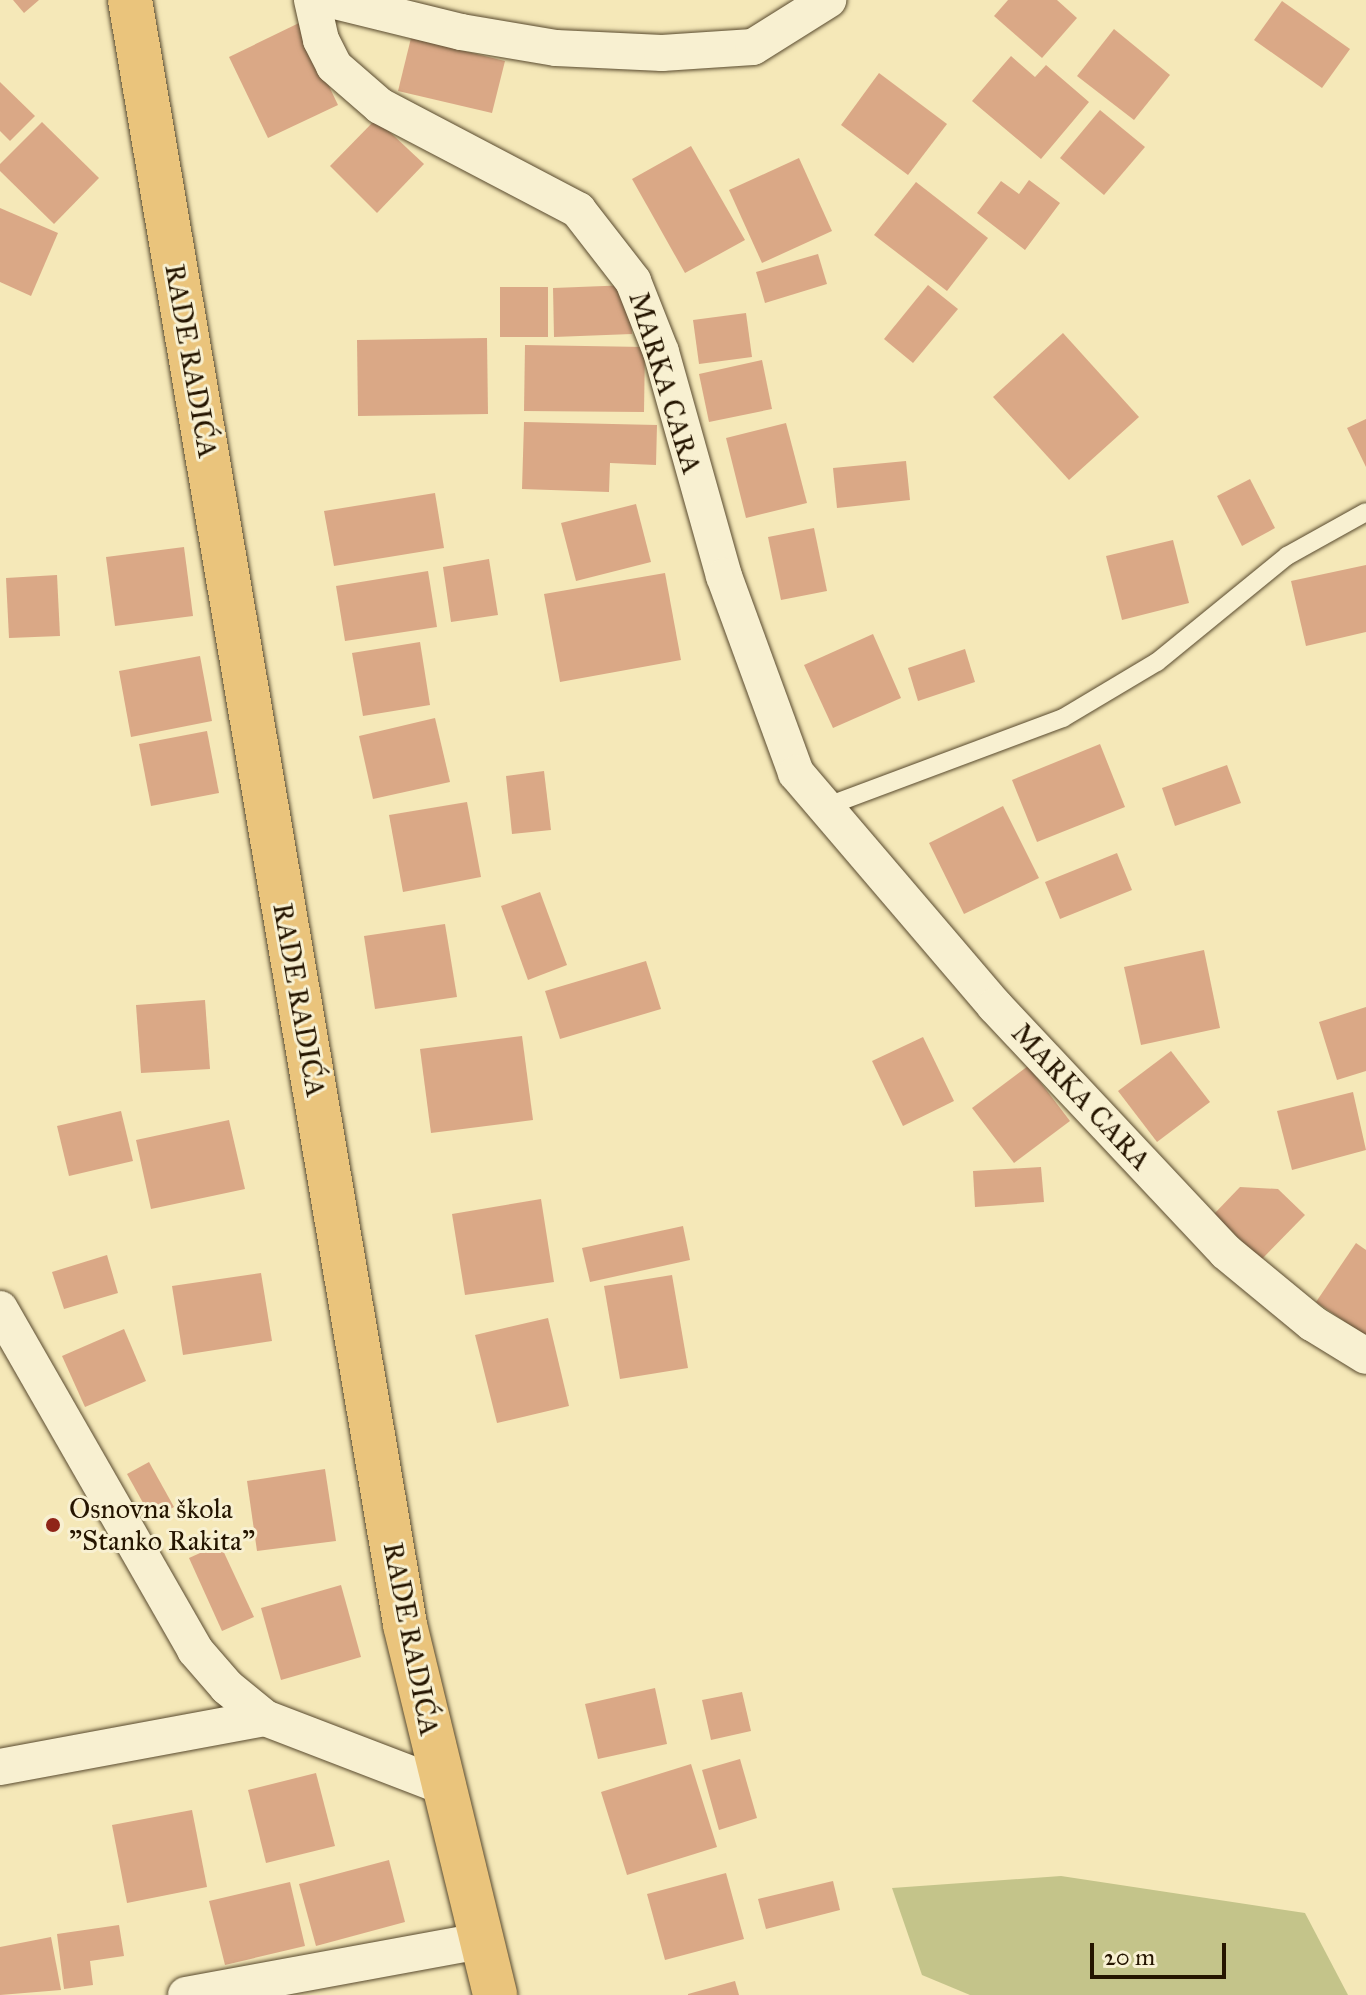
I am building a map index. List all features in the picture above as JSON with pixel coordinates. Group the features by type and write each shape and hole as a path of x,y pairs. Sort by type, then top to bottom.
{"main road":[{"name":"RADE RADIĆA","path":"130,0 402,1609 442,1786 495,1995"}],"street":[{"name":"MARKA CARA","path":"312,0 321,40 334,66 380,106 578,210 633,281 661,352 728,589 796,773 995,1006 1226,1252 1312,1323 1366,1356"},
{"path":"331,0 461,32 556,48 662,53 753,47 828,0"},
{"path":"0,1309 11,1350 195,1650 227,1687 265,1718 442,1786"},
{"path":"0,1767 265,1718"},
{"path":"186,1995 480,1941"}],"lane":[{"path":"825,807 1063,718 1157,662 1287,556 1366,512"}],"green space":[{"path":"1061,1876 1305,1913 1348,1995 970,1995 922,1975 892,1888"}],"building":[{"path":"13,0 39,0 24,13"},
{"path":"1008,0 1057,0 1077,18 1042,58 994,16"},
{"path":"1282,1 1350,49 1322,88 1254,40"},
{"path":"299,23 338,105 268,138 229,57"},
{"path":"1114,29 1170,75 1134,120 1077,76"},
{"path":"411,38 505,61 492,113 398,91"},
{"path":"1011,56 1035,77 1046,65 1089,102 1041,159 972,101"},
{"path":"879,73 947,124 908,175 841,125"},
{"path":"0,82 35,116 10,141 0,131"},
{"path":"1100,110 1145,147 1104,195 1060,158"},
{"path":"376,119 424,164 377,213 330,166"},
{"path":"42,122 99,178 54,224 0,171 0,164"},
{"path":"691,146 745,240 685,273 632,179"},
{"path":"799,158 832,231 762,263 729,190"},
{"path":"1029,180 1060,203 1025,250 977,213 1001,181 1019,194"},
{"path":"916,182 988,238 947,291 874,235"},
{"path":"0,208 58,233 31,296 0,282"},
{"path":"818,254 827,284 765,303 756,272"},
{"path":"630,285 632,334 554,337 553,288"},
{"path":"928,285 958,309 913,363 884,339"},
{"path":"500,287 548,287 548,337 500,337"},
{"path":"746,313 752,357 699,364 693,320"},
{"path":"1063,333 1139,417 1069,480 993,397"},
{"path":"487,338 488,414 358,416 357,340"},
{"path":"525,345 645,347 644,412 524,411"},
{"path":"762,360 772,409 709,422 699,374"},
{"path":"1366,419 1366,467 1347,428"},
{"path":"524,422 657,425 656,465 610,463 609,492 522,489"},
{"path":"786,423 807,503 746,518 726,438"},
{"path":"906,461 910,500 837,508 833,468"},
{"path":"1250,479 1275,528 1242,546 1217,496"},
{"path":"435,493 444,548 334,566 324,511"},
{"path":"636,504 651,562 576,581 561,523"},
{"path":"814,528 827,591 781,600 768,537"},
{"path":"1173,540 1189,603 1122,620 1106,556"},
{"path":"184,547 193,616 115,626 106,557"},
{"path":"489,559 498,615 451,622 443,567"},
{"path":"1366,565 1366,632 1306,646 1291,581"},
{"path":"428,571 437,627 345,641 336,586"},
{"path":"665,573 681,660 560,682 544,594"},
{"path":"57,575 60,636 9,638 6,578"},
{"path":"873,634 901,698 833,728 804,665"},
{"path":"420,642 430,705 363,716 352,653"},
{"path":"965,649 975,682 918,701 908,668"},
{"path":"200,656 212,721 131,737 119,671"},
{"path":"435,718 450,782 373,799 359,736"},
{"path":"207,731 219,793 151,806 139,744"},
{"path":"1100,744 1125,807 1037,842 1012,780"},
{"path":"1227,765 1241,803 1175,826 1162,788"},
{"path":"544,771 551,830 512,834 506,776"},
{"path":"467,802 481,877 403,892 389,815"},
{"path":"1003,806 1039,878 964,914 929,843"},
{"path":"1117,853 1132,890 1060,919 1045,882"},
{"path":"540,892 567,965 528,980 501,906"},
{"path":"445,924 457,997 375,1009 364,936"},
{"path":"1204,950 1220,1028 1141,1045 1124,967"},
{"path":"646,961 661,1009 560,1039 545,991"},
{"path":"205,1000 210,1069 141,1073 136,1005"},
{"path":"1366,1007 1366,1071 1337,1080 1319,1022"},
{"path":"522,1036 533,1120 431,1133 420,1049"},
{"path":"923,1037 954,1101 903,1126 872,1061"},
{"path":"1171,1051 1210,1102 1157,1142 1118,1091"},
{"path":"1028,1066 1070,1121 1014,1163 972,1108"},
{"path":"1353,1092 1366,1150 1292,1170 1277,1111"},
{"path":"121,1111 133,1161 69,1176 57,1126"},
{"path":"229,1120 245,1189 151,1209 136,1140"},
{"path":"1041,1167 1044,1202 975,1207 973,1171"},
{"path":"1240,1187 1278,1189 1305,1215 1261,1260 1214,1214"},
{"path":"541,1199 554,1282 465,1295 452,1214"},
{"path":"683,1226 690,1260 590,1282 582,1248"},
{"path":"1356,1243 1366,1250 1366,1336 1316,1302"},
{"path":"107,1255 118,1293 64,1309 52,1272"},
{"path":"261,1273 272,1341 183,1355 172,1286"},
{"path":"672,1275 688,1368 620,1379 604,1286"},
{"path":"548,1318 569,1406 497,1423 475,1335"},
{"path":"124,1329 146,1381 85,1407 62,1356"},
{"path":"149,1462 174,1507 152,1519 127,1474"},
{"path":"325,1469 336,1541 257,1551 247,1481"},
{"path":"220,1544 254,1617 222,1631 189,1558"},
{"path":"341,1585 361,1657 281,1680 261,1608"},
{"path":"655,1688 667,1744 598,1759 585,1704"},
{"path":"742,1692 751,1731 711,1740 702,1700"},
{"path":"740,1759 757,1818 719,1830 702,1770"},
{"path":"691,1764 717,1847 627,1875 601,1792"},
{"path":"316,1773 335,1846 266,1863 248,1790"},
{"path":"192,1810 207,1887 127,1903 112,1825"},
{"path":"389,1860 405,1922 316,1946 299,1884"},
{"path":"726,1873 744,1939 665,1960 647,1894"},
{"path":"833,1881 840,1910 766,1929 758,1899"},
{"path":"290,1882 305,1946 225,1965 209,1901"},
{"path":"119,1925 124,1956 90,1961 93,1985 64,1989 57,1934"},
{"path":"51,1937 61,1990 0,1995 0,1947"},
{"path":"735,1981 739,1995 688,1995 688,1994"}],"place":[{"name":"Osnovna škola \"Stanko Rakita\"","path":"53,1525"}]}
